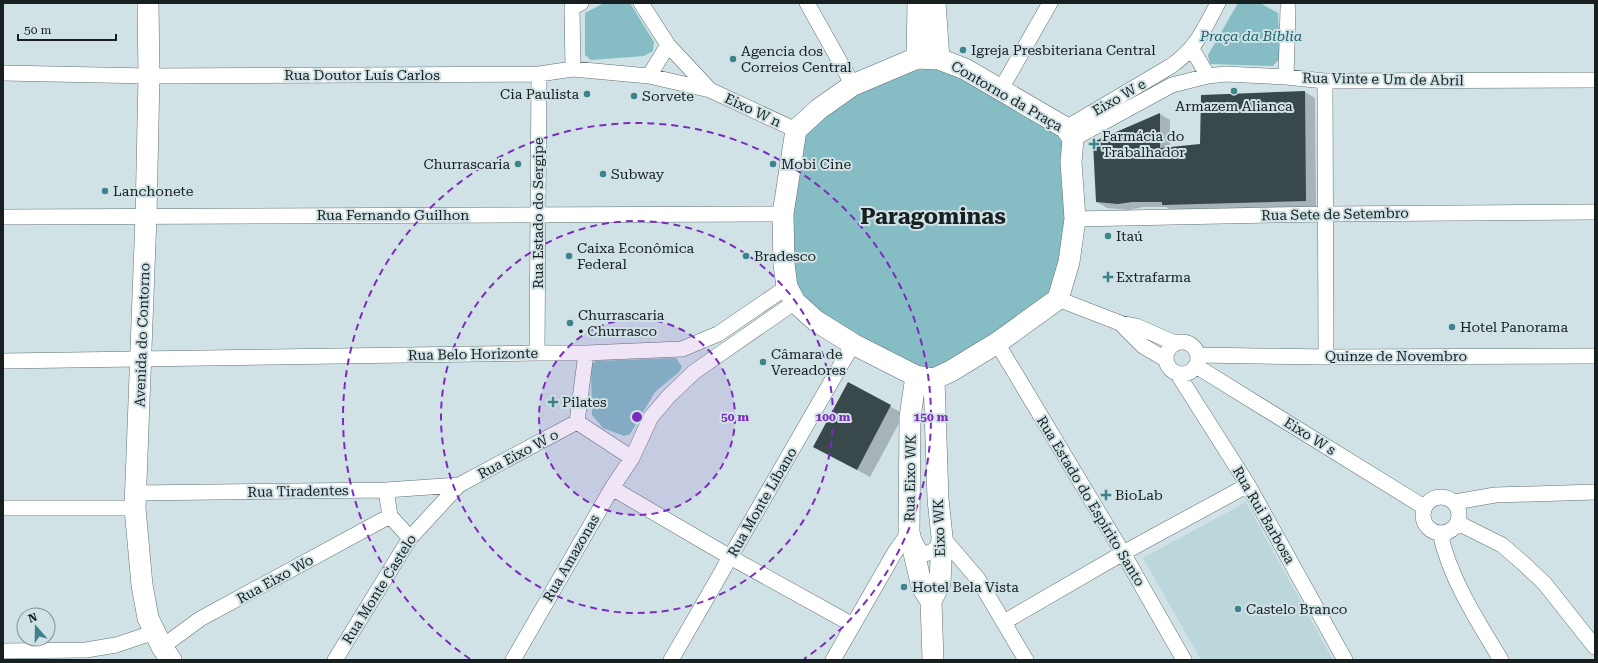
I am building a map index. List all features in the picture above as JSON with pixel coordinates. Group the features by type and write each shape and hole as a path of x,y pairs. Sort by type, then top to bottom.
{"street":[{"name":"Avenida do Contorno","path":"148,3 150,76 136,501 142,585 148,618 163,646"},
{"path":"641,3 668,45 710,90"},
{"path":"807,3 853,85"},
{"path":"917,58 918,3"},
{"path":"935,3 938,59"},
{"path":"1000,89 1050,3"},
{"name":"Eixo W e","path":"1069,133 1185,57 1192,48 1218,3"},
{"path":"572,5 573,69"},
{"path":"1286,77 1289,5"},
{"path":"649,76 668,45"},
{"path":"1192,48 1208,76"},
{"name":"Contorno da Praça","path":"796,130 818,109 853,85 917,58 938,59 965,69 1000,89 1069,133 1075,219 1069,262 1058,299"},
{"name":"Rua Doutor Luís Carlos","path":"3,73 150,76 539,74 573,69 649,76 710,90"},
{"name":"Rua Estado do Sergipe","path":"537,353 539,74"},
{"name":"Rua Vinte e Um de Abril","path":"1172,85 1208,76 1225,74 1286,77 1325,81 1595,80"},
{"path":"1325,81 1326,357"},
{"name":"Eixo W e","path":"1069,133 1172,85"},
{"name":"Eixo W n","path":"710,90 796,130"},
{"path":"796,130 783,214 784,264 791,294 816,321 853,344 925,378 951,372 997,343 1058,299"},
{"name":"Rua Sete de Setembro","path":"1075,219 1326,214 1595,212"},
{"name":"Rua Fernando Guilhon","path":"3,217 783,214"},
{"name":"Rua Belo Horizonte","path":"3,361 586,353 682,349 718,334 791,294"},
{"name":"Rua Amazonas","path":"513,660 612,488 632,458 651,417 669,396 694,372 791,294"},
{"name":"Eixo W s","path":"1058,299 1120,323 1136,326 1175,343 1185,342 1193,346 1196,360 1424,507"},
{"name":"Eixo W s","path":"1120,323 1144,346 1165,359 1169,368 1177,373"},
{"name":"Rua Estado do Espírito Santo","path":"997,343 1123,554 1184,660"},
{"path":"1165,359 1168,349 1175,343"},
{"name":"Rua Monte Líbano","path":"671,660 853,344"},
{"path":"682,349 690,358 694,372"},
{"path":"586,353 577,422 632,458"},
{"name":"Quinze de Novembro","path":"1196,360 1326,357 1595,356"},
{"path":"1177,373 1191,371 1196,360"},
{"name":"Rua Rui Barbosa","path":"1177,373 1248,485 1345,660"},
{"name":"Rua Eixo WK","path":"909,532 910,417 925,378"},
{"name":"Eixo WK","path":"925,378 942,537 940,583 931,601"},
{"name":"Rua Eixo W o","path":"459,485 577,422"},
{"name":"Rua Tiradentes","path":"3,508 386,490 459,485"},
{"name":"Rua Monte Castelo","path":"334,660 410,538 459,485"},
{"path":"1004,622 1248,485"},
{"path":"612,488 730,557 853,625"},
{"path":"386,490 390,516 410,538"},
{"path":"1455,502 1495,495 1595,492"},
{"path":"1442,496 1455,502 1459,516 1458,523 1453,528 1447,532 1440,533 1427,527 1423,514 1424,507 1429,501 1435,497 1442,496"},
{"name":"Rua Eixo Wo","path":"3,651 86,650 116,645 163,646 200,619 390,516"},
{"path":"1458,523 1502,545 1524,564 1550,589 1595,647"},
{"path":"833,660 895,552 909,532 919,550 924,554 930,553 936,548 942,537 978,579 1026,660"},
{"name":"Eixo WK","path":"909,532 922,587 931,601"},
{"path":"1440,533 1444,552 1455,578 1501,660"},
{"path":"931,601 933,660"}],"shaded area":[{"name":"Castelo Branco","path":"1246,502 1333,660 1201,660 1143,558"}],"green space":[{"path":"604,3 630,3 654,42 653,51 644,56 591,60 585,55 585,13"},
{"name":"Praça da Bíblia","path":"1238,3 1260,3 1278,13 1280,58 1273,66 1210,64 1208,55"},
{"path":"946,67 1069,136 1073,219 1057,299 927,379 797,301 786,264 799,135 855,95 905,71"},
{"path":"676,358 682,367 679,372 655,392 630,434 624,436 603,428 592,415 591,365 596,361"}],"building":[{"path":"1305,91 1306,201 1162,205 1162,202 1132,202 1118,204 1096,202 1093,142 1160,113 1160,148 1200,144 1201,95"},
{"path":"848,382 891,405 857,470 813,447"}],"place":[{"name":"Igreja Presbiteriana Central","path":"963,50"},
{"name":"Agencia dos Correios Central","path":"733,59"},
{"name":"Armazem Alianca","path":"1234,91"},
{"name":"Cia Paulista","path":"587,94"},
{"name":"Sorvete","path":"634,96"},
{"name":"Farmácia do Trabalhador","path":"1094,144"},
{"name":"Churrascaria","path":"518,164"},
{"name":"Mobi Cine","path":"773,164"},
{"name":"Subway","path":"603,174"},
{"name":"Lanchonete","path":"105,191"},
{"name":"Itaú","path":"1108,236"},
{"name":"Caixa Econômica Federal","path":"569,256"},
{"name":"Bradesco","path":"746,256"},
{"name":"Extrafarma","path":"1108,277"},
{"name":"Churrascaria • Churrasco","path":"570,323"},
{"name":"Hotel Panorama","path":"1452,327"},
{"name":"Câmara de Vereadores","path":"763,362"},
{"name":"Pilates","path":"553,402"},
{"name":"BioLab","path":"1106,495"},
{"name":"Hotel Bela Vista","path":"904,587"},
{"name":"Castelo Branco","path":"1238,609"}],"district":[{"name":"Paragominas","path":"933,216"}]}
